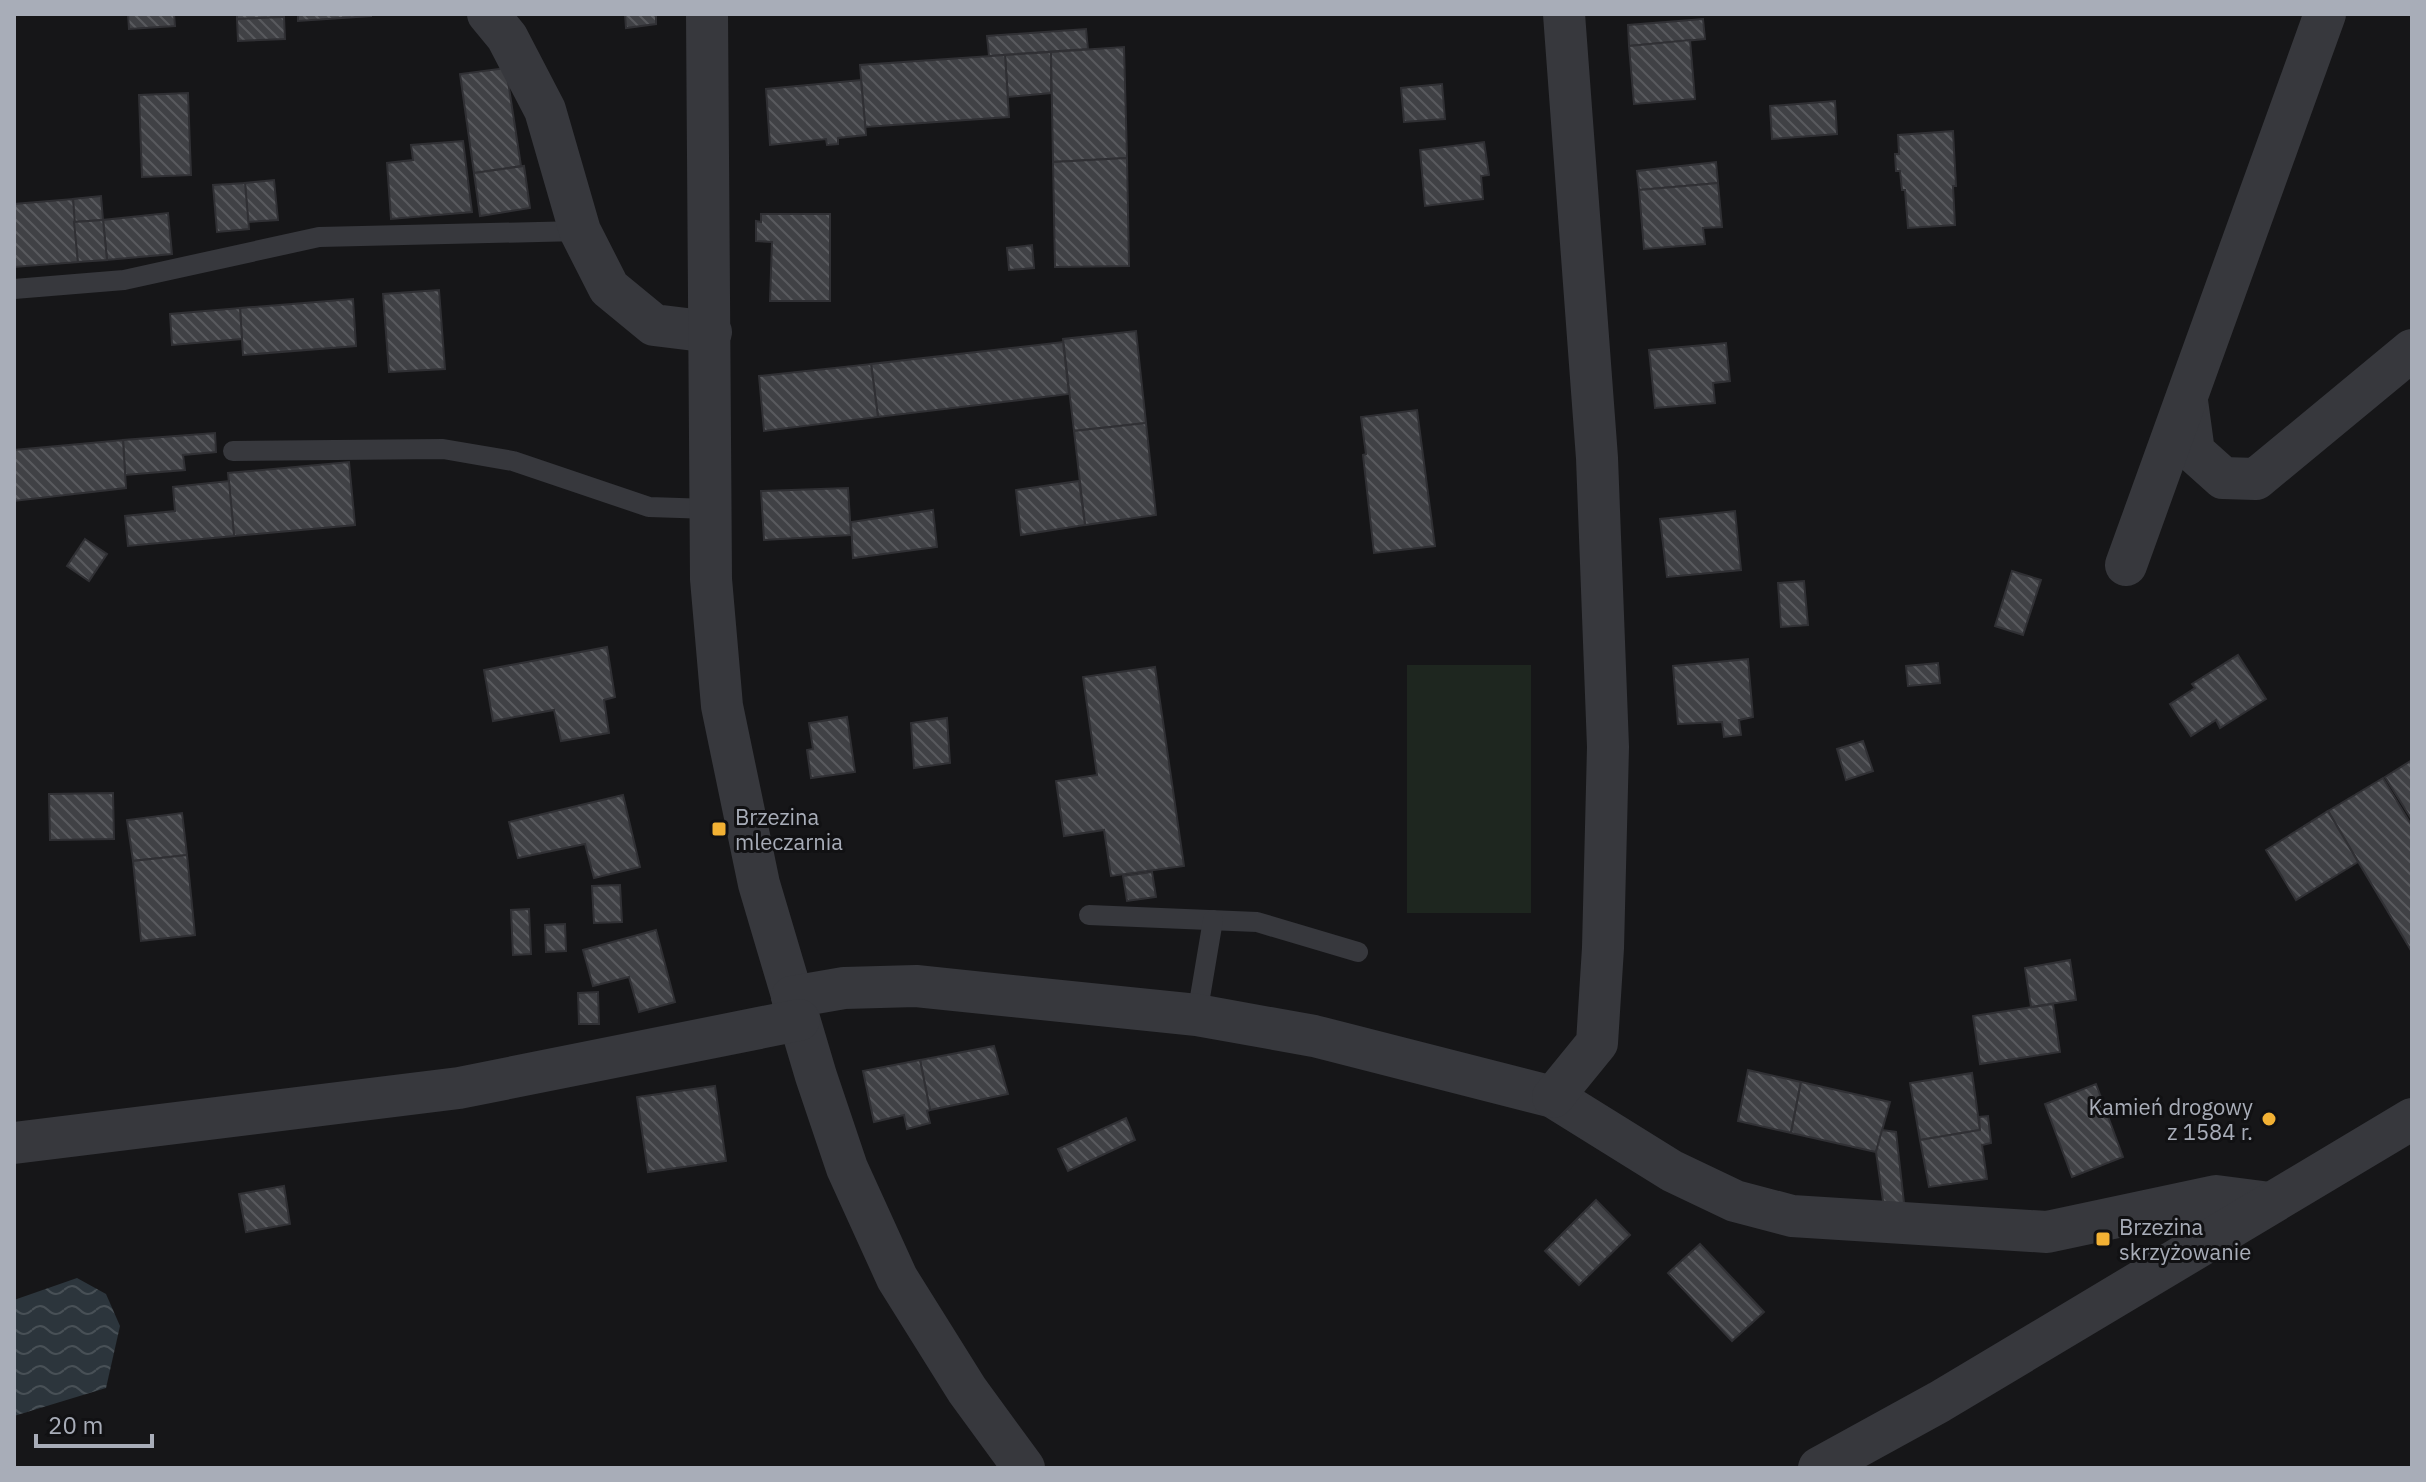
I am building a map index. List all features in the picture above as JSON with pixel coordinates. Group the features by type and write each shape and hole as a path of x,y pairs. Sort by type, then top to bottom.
{"street":[{"path":"488,14 507,37 545,110 580,231 609,288 654,325 711,332"},
{"path":"707,14 711,579 722,706 759,884 847,1168 897,1278 967,1390 1024,1468"},
{"path":"1553,1097 1597,1043 1603,948 1608,747 1598,471 1564,14"},
{"path":"2126,565 2325,14"},
{"path":"2186,399 2194,452 2223,478 2256,479 2412,350"},
{"path":"14,1143 459,1088 796,1008 844,988 916,986 1197,1015 1314,1036 1553,1097 1672,1171 1735,1201 1792,1216 2047,1232 2216,1196 2270,1203"},
{"path":"1819,1468 1939,1402 2412,1119"}],"lane":[{"path":"14,289 124,280 319,237 580,231"},
{"path":"233,451 443,449 513,461 649,507 710,509"},
{"path":"1089,915 1257,922 1358,952"},
{"path":"1197,1015 1213,920"}],"shaded area":[{"path":"1407,665 1531,665 1531,913 1407,913"}],"water":[{"path":"77,1278 106,1294 120,1326 106,1388 14,1416 14,1300"}],"building":[{"path":"128,14 174,14 175,26 129,29"},
{"path":"237,14 284,14 284,17 237,19"},
{"path":"298,14 371,14 371,16 298,21"},
{"path":"625,14 656,14 656,24 626,28"},
{"path":"284,17 285,39 238,41 237,19"},
{"path":"1703,19 1705,39 1629,46 1628,25"},
{"path":"1086,29 1088,49 989,56 987,36"},
{"path":"1690,40 1695,99 1634,104 1629,46"},
{"path":"1124,47 1127,158 1053,162 1051,52"},
{"path":"1051,52 1051,93 1008,97 1005,55"},
{"path":"1005,55 1009,117 865,127 860,65"},
{"path":"506,68 521,166 474,173 460,74"},
{"path":"861,80 866,135 838,138 838,144 827,145 826,139 770,145 766,89"},
{"path":"1442,84 1445,119 1404,122 1401,88"},
{"path":"188,93 191,175 142,177 139,95"},
{"path":"1835,101 1837,134 1772,139 1770,106"},
{"path":"1953,131 1955,225 1908,228 1905,190 1902,190 1900,171 1896,171 1898,135"},
{"path":"463,141 472,212 391,219 387,163 413,160 411,145"},
{"path":"1484,142 1489,175 1481,176 1483,199 1425,206 1420,150"},
{"path":"1127,158 1129,266 1055,267 1053,162"},
{"path":"1716,162 1718,183 1639,190 1637,171"},
{"path":"524,166 530,208 480,216 474,173"},
{"path":"274,180 278,220 248,222 245,183"},
{"path":"245,183 249,229 217,232 213,185"},
{"path":"1718,183 1722,227 1703,228 1705,244 1644,249 1639,190"},
{"path":"101,196 103,220 74,222 73,199"},
{"path":"73,199 78,262 14,267 14,204"},
{"path":"168,213 172,254 107,260 103,220"},
{"path":"761,214 830,214 830,301 770,301 772,242 756,241 756,221 761,222"},
{"path":"103,220 107,260 78,262 74,222"},
{"path":"1032,245 1034,268 1009,270 1007,248"},
{"path":"439,290 445,369 389,372 383,294"},
{"path":"353,299 356,346 243,355 240,308"},
{"path":"240,308 242,339 172,345 170,314"},
{"path":"1136,331 1146,423 1074,431 1063,339"},
{"path":"1063,342 1069,394 878,417 871,364"},
{"path":"1726,343 1730,381 1713,383 1715,403 1655,408 1649,350"},
{"path":"871,364 878,417 764,431 759,376"},
{"path":"1417,410 1435,546 1374,553 1361,417"},
{"path":"1146,423 1156,515 1085,525 1074,431"},
{"path":"215,433 216,452 183,455 185,470 125,475 123,440"},
{"path":"123,440 126,488 14,501 14,450"},
{"path":"349,462 355,525 234,536 228,473"},
{"path":"229,481 234,536 128,546 125,516 175,511 173,487"},
{"path":"1079,481 1085,525 1021,535 1016,490"},
{"path":"848,488 851,535 764,540 761,491"},
{"path":"933,510 937,547 853,558 851,522"},
{"path":"1735,511 1741,570 1667,577 1660,519"},
{"path":"85,539 107,554 89,581 67,566"},
{"path":"2012,571 2041,580 2023,635 1995,626"},
{"path":"1804,581 1808,625 1781,627 1778,583"},
{"path":"607,647 615,697 604,700 609,733 561,741 554,710 493,721 484,670"},
{"path":"2238,655 2266,699 2220,728 2216,720 2191,736 2170,704 2195,688 2192,684"},
{"path":"1748,659 1753,717 1739,720 1741,735 1724,737 1722,722 1678,724 1673,666"},
{"path":"1938,663 1940,683 1908,686 1906,666"},
{"path":"1155,667 1184,866 1111,876 1104,830 1064,836 1056,781 1097,775 1083,677"},
{"path":"847,717 855,772 811,778 807,750 813,749 809,723"},
{"path":"947,718 950,763 914,768 911,723"},
{"path":"1863,741 1873,771 1846,780 1837,749"},
{"path":"2412,760 2412,820 2385,777"},
{"path":"2383,778 2412,826 2412,952 2328,811"},
{"path":"113,793 114,839 50,840 49,794"},
{"path":"623,795 640,867 594,878 585,844 518,858 509,822"},
{"path":"2328,811 2358,862 2296,900 2266,850"},
{"path":"182,813 187,855 133,861 127,820"},
{"path":"187,855 195,935 141,941 133,861"},
{"path":"1152,872 1156,897 1127,901 1123,876"},
{"path":"620,885 622,922 594,923 592,886"},
{"path":"529,909 531,954 513,955 511,910"},
{"path":"565,924 566,951 546,952 545,925"},
{"path":"656,930 675,1002 639,1012 629,977 593,986 583,950"},
{"path":"2070,960 2076,1000 2031,1007 2025,968"},
{"path":"598,992 599,1024 579,1024 578,993"},
{"path":"2053,1004 2060,1052 1980,1064 1973,1016"},
{"path":"994,1046 1008,1094 930,1110 920,1060"},
{"path":"920,1060 930,1123 907,1129 904,1115 874,1122 863,1071"},
{"path":"1748,1070 1801,1082 1791,1133 1738,1121"},
{"path":"1972,1073 1980,1130 1920,1140 1910,1083"},
{"path":"1801,1082 1890,1102 1876,1152 1791,1133"},
{"path":"2096,1084 2123,1157 2072,1177 2045,1104"},
{"path":"715,1086 726,1161 648,1172 637,1097"},
{"path":"1988,1116 1991,1143 1982,1145 1987,1179 1929,1187 1920,1140 1980,1130 1979,1117"},
{"path":"1126,1118 1135,1140 1068,1171 1058,1149"},
{"path":"1882,1130 1896,1132 1905,1212 1885,1215 1876,1152"},
{"path":"284,1186 290,1224 246,1232 239,1194"},
{"path":"1596,1200 1630,1235 1579,1285 1545,1251"},
{"path":"1700,1244 1764,1312 1732,1341 1668,1273"}],"place":[{"name":"Brzezina mleczarnia","path":"719,829"},
{"name":"Kamień drogowy z 1584 r.","path":"2269,1119"},
{"name":"Brzezina skrzyżowanie","path":"2103,1239"}]}
